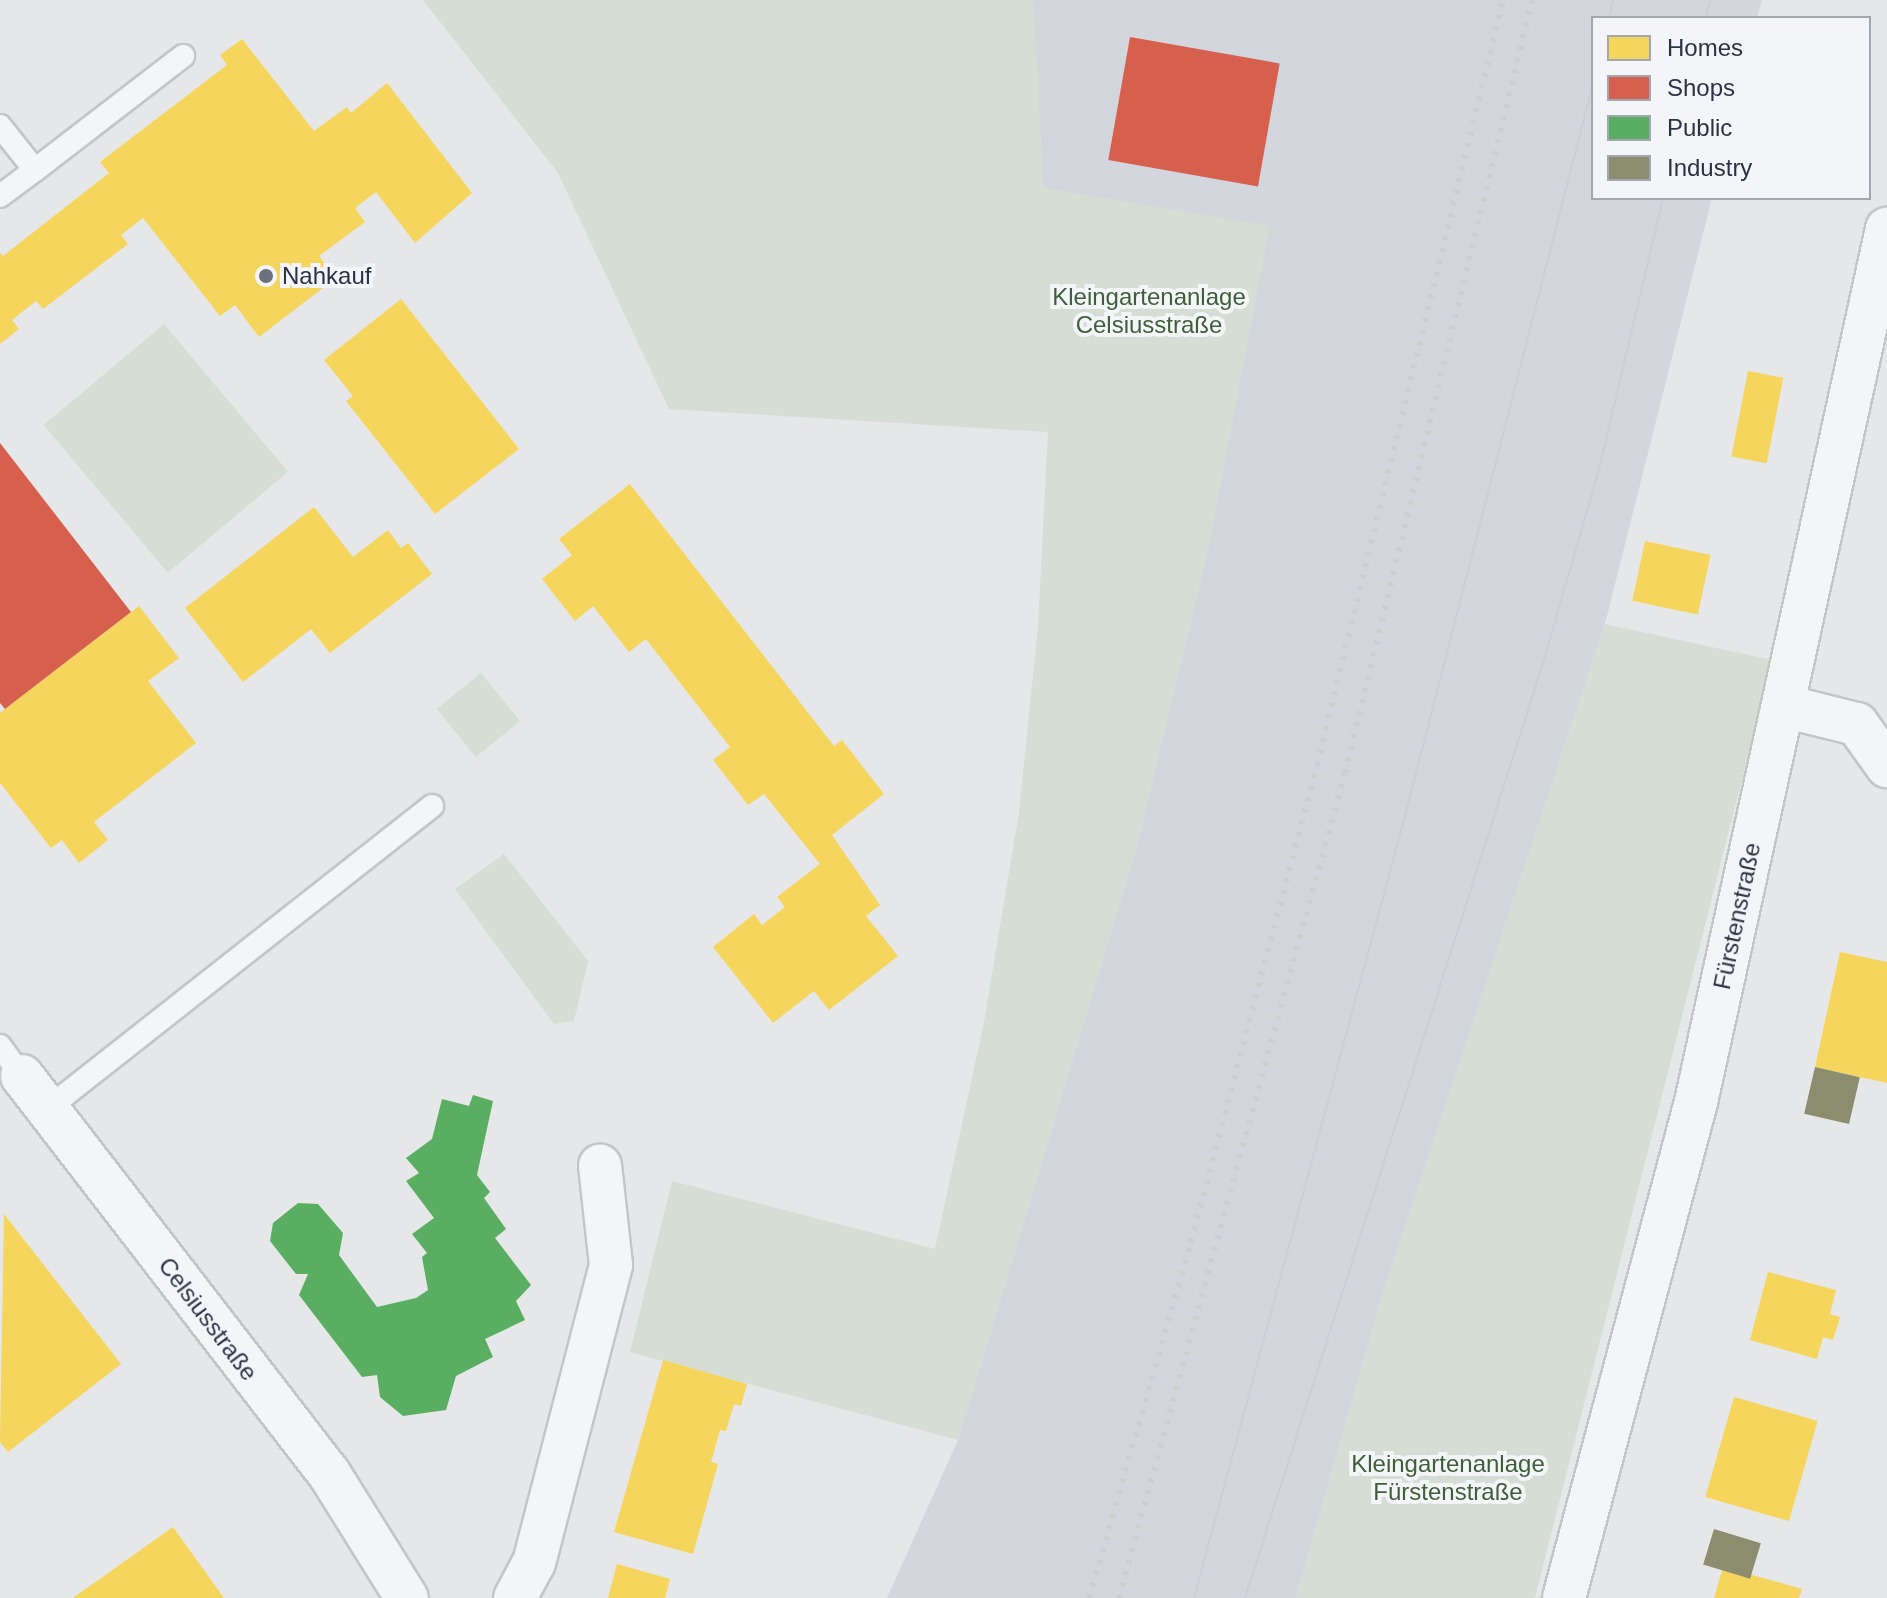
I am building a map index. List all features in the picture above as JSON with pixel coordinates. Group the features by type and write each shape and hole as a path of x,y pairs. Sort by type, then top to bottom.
{"street":[{"name":"Fürstenstraße","path":"1564,1598 1696,1102 1887,229"},
{"path":"1784,706 1857,724 1887,766"},
{"name":"Celsiusstraße","path":"11,1061 330,1475 407,1598"},
{"path":"515,1598 534,1563 611,1265 600,1166"}],"lane":[{"path":"0,196 183,56"},
{"path":"0,126 35,170"},
{"path":"47,1109 432,806"}],"shaded area":[{"path":"1033,0 1762,0 1758,16 1591,16 1591,200 1711,200 1605,624 1381,1300 1296,1598 887,1598 958,1440 1136,849 1208,549 1269,227 1043,188"}],"green space":[{"name":"Kleingartenanlage Celsiusstraße","path":"423,0 1033,0 1044,188 1270,226 1208,549 1136,849 958,1440 630,1352 672,1181 935,1249 984,1022 1019,813 1038,626 1048,432 669,409 558,173"},
{"path":"164,324 288,472 168,573 44,425"},
{"name":"Kleingartenanlage Fürstenstraße","path":"1605,624 1772,660 1535,1598 1296,1598 1381,1300"},
{"path":"481,673 520,721 476,757 437,709"},
{"path":"504,854 588,961 574,1021 554,1024 455,889"}],"building: Homes":[{"path":"242,39 314,131 347,107 351,113 387,83 472,193 415,243 376,192 355,208 365,222 319,256 336,278 259,337 235,305 220,316 143,218 121,235 128,244 43,309 36,301 12,320 19,329 0,344 0,253 3,256 109,173 100,162 227,65 220,55"},
{"path":"401,299 519,449 435,514 346,401 353,396 324,360"},
{"path":"1748,371 1783,378 1767,463 1731,456"},
{"path":"630,484 834,746 842,740 884,794 832,835 880,905 866,916 898,956 829,1010 814,991 773,1023 713,947 754,914 762,925 785,907 777,897 820,864 764,794 748,805 713,760 730,747 646,639 629,652 593,606 575,621 542,579 572,555 559,539"},
{"path":"314,507 353,557 388,530 401,548 408,543 432,574 330,653 311,629 243,682 185,608"},
{"path":"1645,541 1711,555 1698,615 1632,601"},
{"path":"139,606 179,658 148,681 196,743 94,822 108,840 79,863 62,840 51,848 0,783 0,713"},
{"path":"1840,952 1887,962 1887,1083 1815,1067"},
{"path":"4,1214 121,1364 8,1452 0,1442"},
{"path":"1768,1272 1836,1290 1830,1314 1840,1317 1833,1340 1823,1337 1817,1359 1750,1340"},
{"path":"663,1360 747,1384 741,1406 734,1404 726,1431 720,1430 711,1462 718,1464 693,1554 614,1532"},
{"path":"1734,1397 1818,1421 1789,1521 1705,1497"},
{"path":"173,1527 224,1598 73,1598"},
{"path":"617,1564 670,1579 665,1598 608,1598"},
{"path":"1723,1567 1802,1589 1799,1598 1714,1598"}],"building: Shops":[{"path":"1130,37 1280,63 1258,186 1108,160"},
{"path":"0,443 131,612 5,709 0,703"}],"building: Public":[{"path":"473,1095 493,1101 477,1175 490,1192 484,1198 506,1229 495,1238 531,1285 516,1301 525,1320 485,1339 493,1357 456,1376 446,1410 403,1416 380,1397 377,1375 362,1377 299,1295 308,1274 296,1274 270,1241 273,1223 298,1203 318,1204 343,1233 339,1255 377,1307 416,1298 428,1290 422,1257 427,1253 412,1234 434,1218 406,1181 419,1173 406,1158 432,1139 442,1099 469,1106"}],"building: Industry":[{"path":"1815,1067 1860,1077 1849,1124 1804,1114"},
{"path":"1714,1529 1761,1543 1750,1579 1703,1564"}],"tram line":[{"path":"1609,16 1613,0"},
{"path":"1706,16 1710,0"},
{"path":"1194,1598 1405,816 1591,92"},
{"path":"1245,1598 1543,663 1600,465 1663,200"}],"railway":[{"path":"1089,1598 1191,1242 1317,765 1503,0"},
{"path":"1119,1598 1345,773 1532,0"}],"place":[{"name":"Nahkauf","path":"266,276"}]}
